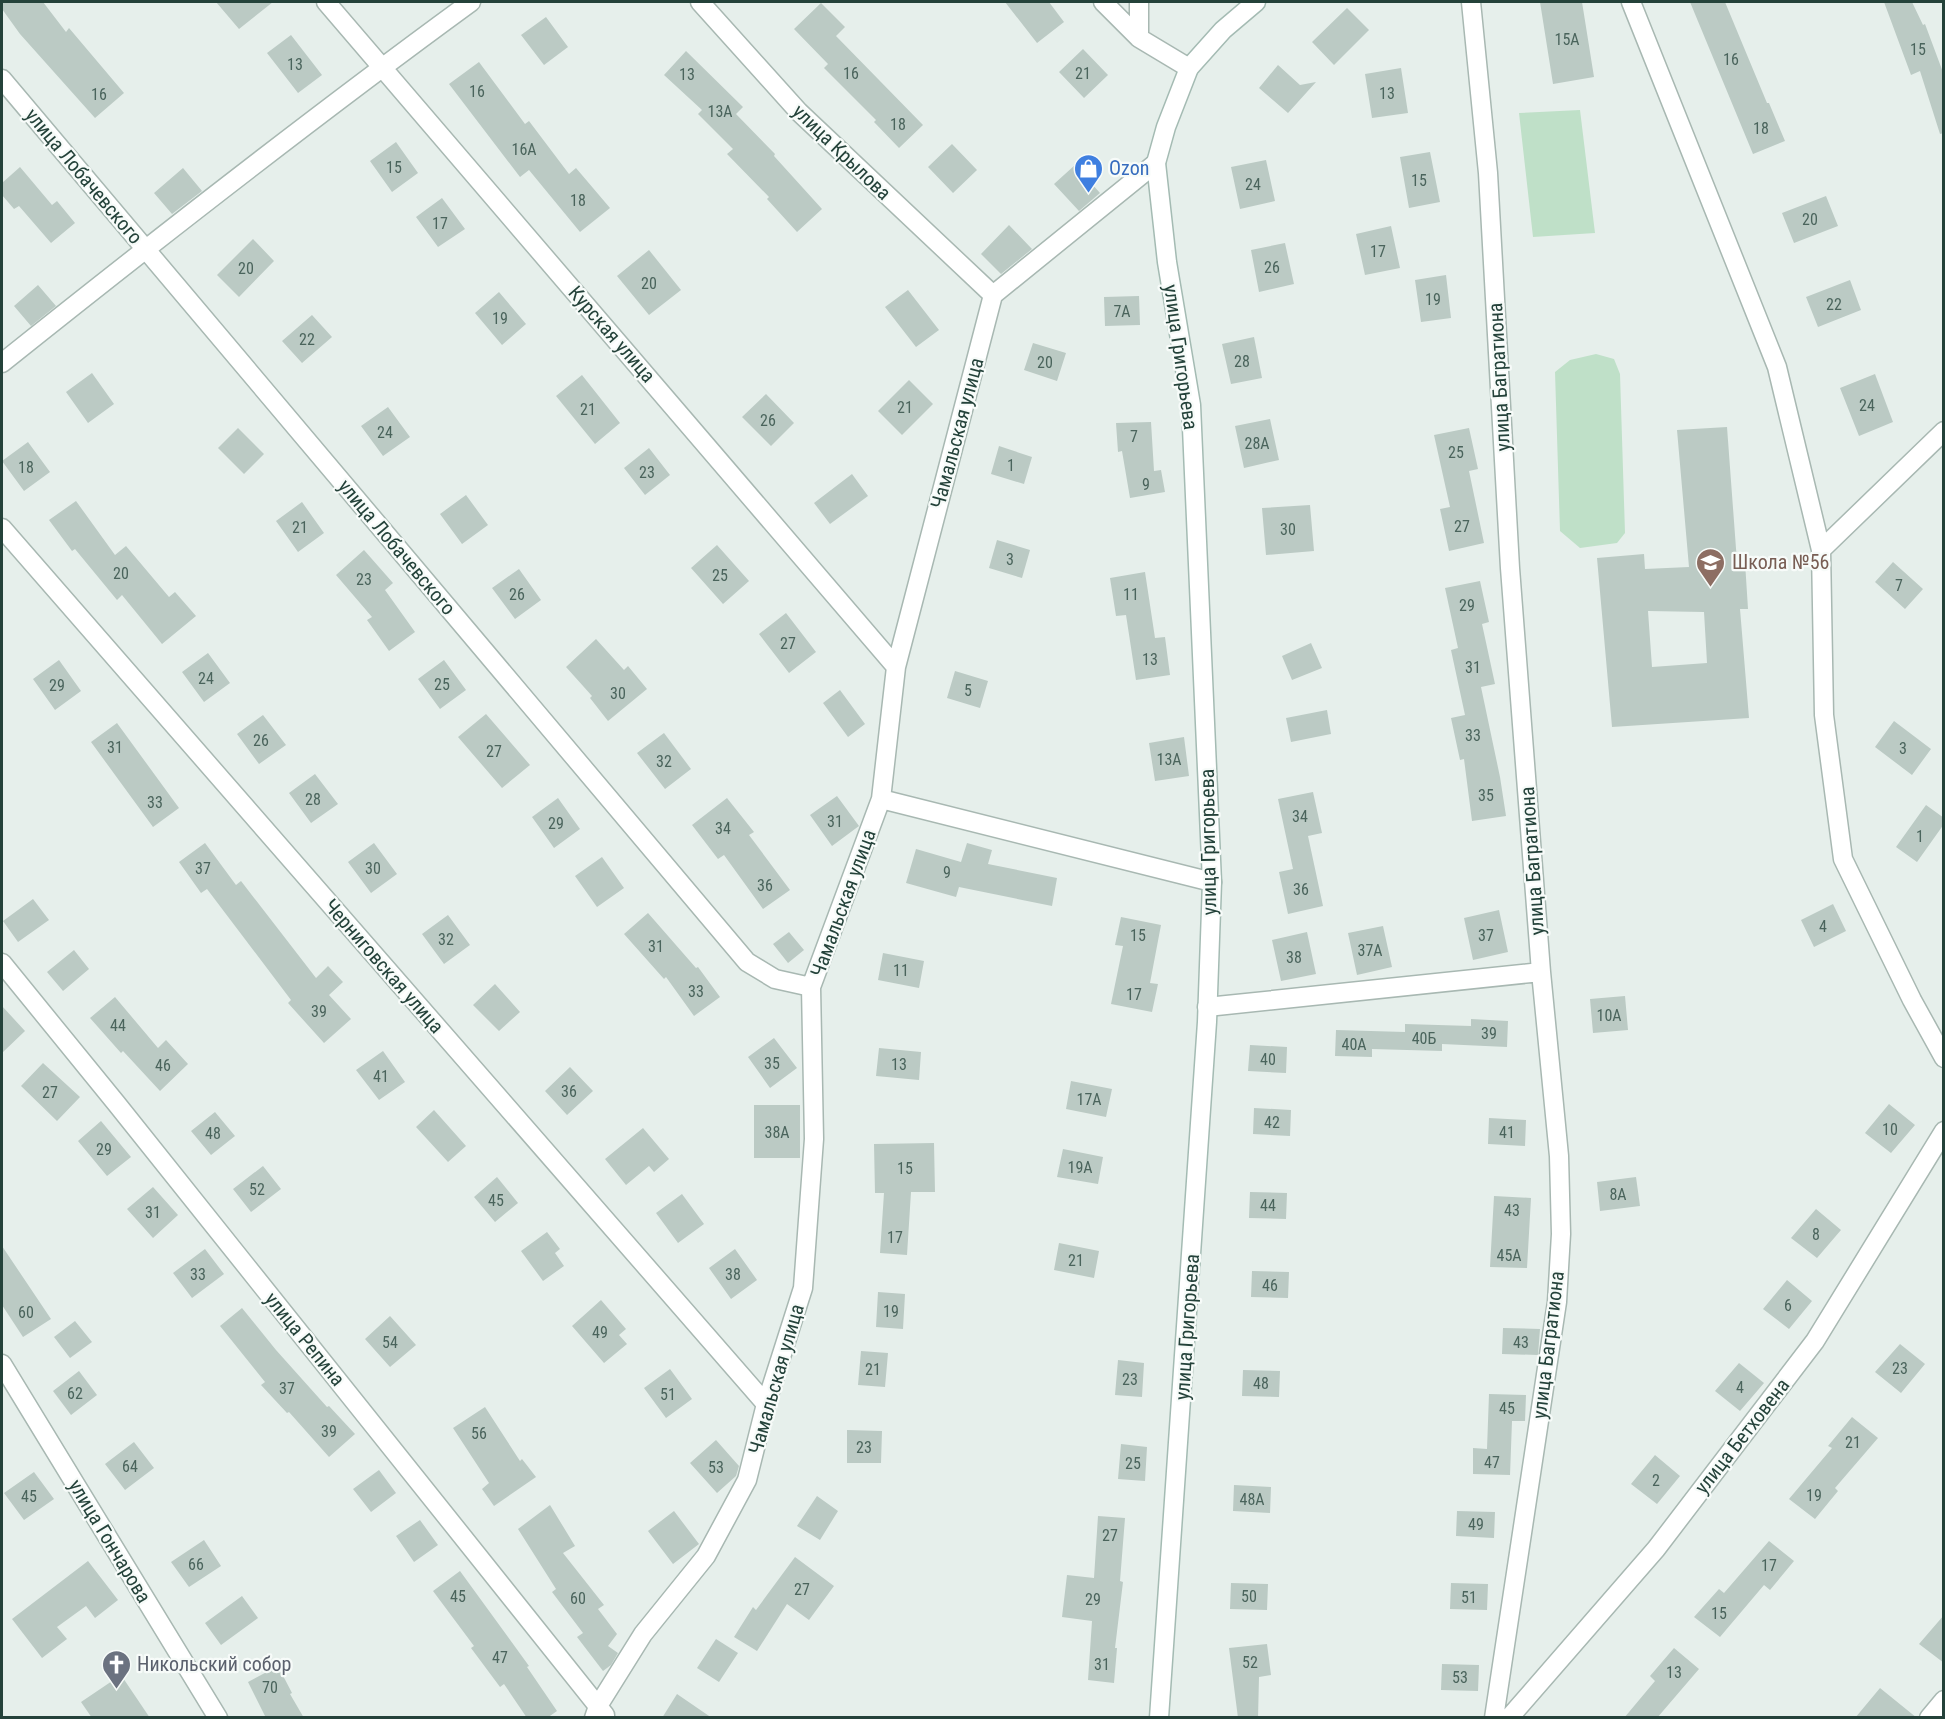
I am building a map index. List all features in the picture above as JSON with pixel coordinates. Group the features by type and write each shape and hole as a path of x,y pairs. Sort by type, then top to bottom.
{"street":[{"name":"Курская улица","path":"326,2 896,667"},
{"path":"2,363 145,248 383,66 471,2"},
{"name":"улица Крылова","path":"700,2 799,112 993,295"},
{"path":"1103,2 1138,38 1189,68 1223,30 1256,2"},
{"path":"1138,38 1139,2"},
{"name":"улица Багратиона","path":"1471,2 1488,173 1510,568 1540,972 1559,1156 1561,1234 1558,1290 1494,1718"},
{"path":"1631,2 1777,367 1821,550 1824,715 1843,859 1912,1000 1944,1058"},
{"name":"улица Григорьева","path":"1159,1718 1207,1007 1212,882 1191,405 1167,262 1156,163 1166,127 1189,68"},
{"name":"улица Лобачевского","path":"2,79 747,962 775,980 811,987"},
{"path":"993,295 1156,163"},
{"name":"Чамальская улица","path":"600,1714 643,1634 706,1556 747,1480 766,1404 803,1288 814,1139 811,987 881,799 896,667 993,295"},
{"path":"1821,550 1944,431"},
{"name":"Черниговская улица","path":"2,528 766,1404"},
{"path":"881,799 1212,882"},
{"name":"улица Репина","path":"2,963 600,1714"},
{"path":"1207,1007 1540,972"},
{"name":"улица Бетховена","path":"1509,1718 1656,1549 1815,1341 1944,1131"},
{"name":"улица Гончарова","path":"2,1364 218,1718"},
{"path":"1929,1718 1944,1700"}],"green space":[{"path":"1580,110 1595,233 1533,237 1519,113"},
{"path":"1596,354 1614,359 1620,374 1625,533 1617,543 1580,548 1560,531 1555,372 1570,360"}],"building":[{"path":"2,2 43,2 66,32 69,28 124,93 95,118 20,34 2,9"},
{"path":"216,2 273,2 239,29"},
{"path":"1005,2 1049,2 1064,22 1037,43"},
{"path":"1540,2 1582,2 1594,77 1553,84"},
{"path":"1690,2 1725,2 1785,141 1753,154"},
{"path":"1884,2 1912,2 1923,25 1925,24 1944,75 1944,133 1940,134 1920,71 1911,75"},
{"path":"821,3 845,27 836,36 923,125 899,148 874,122 876,120 824,68 828,64 794,29"},
{"path":"1347,8 1369,30 1334,65 1312,42"},
{"path":"546,17 568,47 544,65 521,35"},
{"path":"291,35 322,75 298,93 267,53"},
{"path":"1083,49 1108,75 1084,98 1059,72"},
{"path":"686,51 743,107 736,114 775,154 774,156 822,209 797,232 767,199 769,197 727,154 733,149 698,114 702,110 664,75"},
{"path":"479,62 525,124 529,121 569,174 576,168 610,208 580,232 529,170 520,177 449,84"},
{"path":"1278,65 1300,85 1316,82 1288,113 1259,88"},
{"path":"1401,68 1408,113 1372,118 1365,74"},
{"path":"396,142 418,173 392,192 370,161"},
{"path":"952,144 977,170 953,193 928,167"},
{"path":"1430,152 1440,202 1409,208 1400,157"},
{"path":"1266,160 1275,201 1240,209 1231,167"},
{"path":"1075,165 1100,193 1079,211 1054,184"},
{"path":"20,167 52,205 57,201 75,223 51,243 19,206 14,209 2,195 2,183"},
{"path":"183,168 202,191 172,214 154,193"},
{"path":"1826,196 1838,226 1794,243 1782,213"},
{"path":"442,198 465,229 438,247 416,217"},
{"path":"1009,225 1032,249 1001,274 981,254"},
{"path":"1391,226 1400,268 1365,275 1356,234"},
{"path":"253,239 274,261 239,297 217,275"},
{"path":"1285,243 1294,284 1259,292 1251,250"},
{"path":"649,250 681,290 649,315 617,276"},
{"path":"1446,275 1451,318 1421,322 1415,280"},
{"path":"1850,280 1861,310 1818,327 1806,297"},
{"path":"38,285 56,306 31,326 14,306"},
{"path":"908,290 939,330 916,347 885,307"},
{"path":"499,292 526,324 502,345 475,313"},
{"path":"1139,296 1140,325 1105,326 1104,297"},
{"path":"312,315 332,337 302,363 282,341"},
{"path":"1254,337 1262,378 1231,384 1222,344"},
{"path":"1033,343 1066,353 1057,381 1024,370"},
{"path":"92,373 114,404 88,423 66,392"},
{"path":"1875,374 1893,422 1859,436 1840,388"},
{"path":"582,375 620,423 595,444 556,396"},
{"path":"909,380 933,404 902,435 878,411"},
{"path":"766,394 794,423 771,446 742,417"},
{"path":"388,407 410,437 383,456 361,426"},
{"path":"1270,419 1279,460 1244,468 1235,426"},
{"path":"1151,422 1154,471 1161,470 1165,492 1130,498 1122,451 1118,452 1116,423"},
{"name":"Школа №56","path":"1727,427 1737,562 1745,562 1748,609 1740,609 1749,718 1612,727 1597,558 1644,554 1645,569 1689,567 1677,430","holes":["1648,611 1704,612 1707,663 1652,667"]},
{"path":"238,428 264,454 244,474 218,448"},
{"path":"1469,428 1478,469 1469,471 1484,543 1449,551 1440,509 1450,507 1434,435"},
{"path":"28,442 50,472 24,491 2,461"},
{"path":"999,446 1032,457 1024,484 991,474"},
{"path":"649,448 670,475 645,495 624,468"},
{"path":"852,474 868,496 830,524 814,503"},
{"path":"466,495 488,525 462,544 440,514"},
{"path":"76,501 115,555 126,546 169,597 175,592 196,616 162,644 122,595 117,600 75,549 72,551 49,520"},
{"path":"302,502 324,533 298,552 276,521"},
{"path":"1310,505 1314,551 1266,555 1262,508"},
{"path":"997,540 1030,550 1022,578 989,568"},
{"path":"717,545 749,581 723,604 691,568"},
{"path":"364,550 393,583 385,590 415,632 389,651 367,620 372,617 336,575"},
{"path":"1893,562 1923,589 1905,609 1875,582"},
{"path":"519,569 541,600 515,619 492,588"},
{"path":"1145,572 1155,638 1165,637 1170,675 1136,680 1126,615 1116,616 1110,578"},
{"path":"1480,581 1489,622 1482,624 1495,684 1481,687 1506,816 1472,821 1464,759 1460,760 1451,718 1465,715 1451,650 1458,648 1445,588"},
{"path":"786,613 816,652 789,673 759,634"},
{"path":"596,639 624,670 628,666 647,689 608,721 590,698 592,696 566,667"},
{"path":"1311,643 1322,668 1292,680 1282,656"},
{"path":"208,653 230,683 204,702 182,672"},
{"path":"59,660 81,691 55,710 33,679"},
{"path":"444,660 466,690 440,709 418,679"},
{"path":"955,671 988,681 980,708 947,698"},
{"path":"840,690 865,724 848,737 823,703"},
{"path":"1327,710 1331,734 1291,742 1286,718"},
{"path":"486,714 530,765 502,788 458,737"},
{"path":"263,715 286,745 259,764 237,734"},
{"path":"1894,721 1931,749 1912,775 1875,747"},
{"path":"117,723 179,808 153,827 91,742"},
{"path":"664,733 691,769 665,789 637,753"},
{"path":"1184,737 1189,776 1155,781 1149,743"},
{"path":"315,774 338,804 311,823 289,793"},
{"path":"1313,792 1322,833 1308,836 1323,906 1288,914 1279,872 1293,869 1278,799"},
{"path":"837,796 859,826 832,846 810,815"},
{"path":"558,798 580,829 554,848 532,817"},
{"path":"727,798 754,832 749,835 790,890 763,909 724,855 718,859 692,825"},
{"path":"1926,805 1944,818 1944,824 1917,862 1896,847"},
{"path":"205,843 236,885 241,881 316,978 328,966 343,982 329,995 351,1019 324,1043 288,1003 291,1000 207,889 201,893 179,862"},
{"path":"374,843 397,874 371,893 348,862"},
{"path":"967,843 992,850 988,864 1057,878 1052,906 959,887 956,897 906,883 916,849 961,862"},
{"path":"602,857 624,888 597,907 575,876"},
{"path":"33,899 49,920 18,942 3,921"},
{"path":"1833,904 1846,931 1814,947 1801,920"},
{"path":"1499,910 1508,952 1473,960 1464,918"},
{"path":"648,913 696,968 698,967 720,997 694,1016 666,977 664,979 624,934"},
{"path":"448,915 470,945 444,964 422,934"},
{"path":"1121,917 1161,925 1150,983 1158,984 1152,1012 1111,1004 1123,946 1115,945"},
{"path":"1383,926 1392,967 1357,975 1348,933"},
{"path":"789,932 804,950 788,963 773,944"},
{"path":"1307,932 1316,974 1281,981 1272,940"},
{"path":"74,950 89,969 63,991 47,972"},
{"path":"883,953 924,961 919,988 878,980"},
{"path":"495,984 520,1012 499,1031 473,1005"},
{"path":"1625,996 1628,1030 1593,1033 1590,999"},
{"path":"115,997 158,1048 166,1040 188,1064 160,1091 123,1051 121,1053 90,1018"},
{"path":"2,1006 25,1031 2,1053"},
{"path":"1471,1019 1508,1021 1507,1047 1442,1044 1442,1051 1372,1049 1372,1057 1335,1056 1336,1030 1405,1032 1405,1024 1471,1026"},
{"path":"774,1038 797,1068 770,1088 748,1057"},
{"path":"1250,1045 1287,1047 1286,1073 1248,1071"},
{"path":"879,1048 921,1052 919,1080 876,1076"},
{"path":"383,1051 405,1082 379,1100 356,1070"},
{"path":"43,1063 80,1097 57,1121 21,1086"},
{"path":"570,1067 593,1091 567,1115 545,1091"},
{"path":"1071,1081 1112,1089 1106,1117 1066,1109"},
{"path":"1889,1104 1915,1125 1891,1153 1865,1133"},
{"path":"754,1105 800,1105 800,1158 754,1158"},
{"path":"1254,1108 1291,1110 1290,1136 1253,1134"},
{"path":"434,1110 466,1146 448,1162 416,1127"},
{"path":"215,1112 235,1136 211,1155 191,1131"},
{"path":"1489,1118 1526,1120 1525,1146 1488,1144"},
{"path":"101,1121 131,1157 107,1176 78,1141"},
{"path":"643,1128 669,1159 654,1172 649,1166 626,1185 605,1159"},
{"path":"934,1143 935,1192 911,1192 907,1255 880,1253 884,1193 875,1193 874,1144"},
{"path":"1063,1149 1103,1157 1098,1184 1057,1177"},
{"path":"263,1166 281,1189 251,1212 233,1189"},
{"path":"497,1177 518,1203 495,1222 474,1197"},
{"path":"1636,1177 1640,1206 1600,1211 1597,1182"},
{"path":"153,1187 178,1215 153,1238 127,1209"},
{"path":"1250,1192 1287,1193 1286,1219 1249,1218"},
{"path":"682,1194 704,1224 678,1243 656,1213"},
{"path":"1494,1196 1531,1198 1527,1268 1490,1267"},
{"path":"1816,1209 1841,1230 1817,1258 1791,1238"},
{"path":"547,1232 560,1249 555,1253 564,1266 543,1281 521,1251"},
{"path":"1059,1243 1099,1251 1094,1278 1054,1270"},
{"path":"2,1246 51,1319 23,1337 2,1305"},
{"path":"205,1249 224,1274 192,1298 173,1273"},
{"path":"735,1249 757,1280 731,1299 709,1268"},
{"path":"1252,1271 1289,1272 1288,1298 1251,1297"},
{"path":"1787,1280 1812,1301 1789,1329 1763,1309"},
{"path":"878,1292 905,1294 903,1329 876,1327"},
{"path":"601,1300 626,1329 619,1335 627,1344 604,1363 572,1326"},
{"path":"242,1308 327,1407 329,1406 355,1434 329,1457 289,1412 287,1413 261,1385 265,1382 220,1326"},
{"path":"390,1316 416,1345 390,1367 365,1339"},
{"path":"75,1321 92,1342 70,1358 54,1337"},
{"path":"1503,1328 1540,1329 1538,1355 1502,1354"},
{"path":"1900,1344 1925,1364 1901,1393 1875,1372"},
{"path":"861,1351 888,1353 885,1387 858,1385"},
{"path":"1118,1360 1144,1363 1142,1397 1115,1395"},
{"path":"1739,1363 1764,1383 1740,1411 1715,1391"},
{"path":"670,1369 692,1399 666,1418 644,1388"},
{"path":"1243,1370 1280,1371 1279,1397 1242,1396"},
{"path":"79,1371 97,1395 71,1415 53,1391"},
{"path":"1489,1394 1526,1395 1525,1421 1512,1421 1510,1475 1473,1474 1473,1448 1487,1449"},
{"path":"485,1407 520,1461 522,1459 536,1477 494,1506 482,1489 489,1483 453,1428"},
{"path":"1852,1417 1878,1438 1835,1488 1838,1491 1815,1519 1789,1499 1832,1448 1828,1446"},
{"path":"847,1430 882,1431 881,1463 847,1463"},
{"path":"716,1440 739,1466 736,1476 717,1493 690,1463"},
{"path":"134,1442 154,1468 125,1490 105,1464"},
{"path":"1121,1444 1147,1447 1145,1481 1118,1479"},
{"path":"1655,1455 1680,1476 1657,1504 1631,1484"},
{"path":"379,1470 396,1493 371,1512 353,1489"},
{"path":"34,1472 54,1499 24,1520 4,1493"},
{"path":"1234,1485 1271,1487 1270,1513 1233,1511"},
{"path":"817,1496 838,1511 820,1540 797,1526"},
{"path":"550,1505 575,1546 563,1553 604,1605 598,1609 617,1634 608,1646 618,1653 611,1665 603,1671 577,1637 583,1633 552,1592 556,1589 518,1529"},
{"path":"674,1511 699,1544 673,1564 648,1531"},
{"path":"1457,1511 1495,1512 1494,1538 1456,1536"},
{"path":"1098,1516 1125,1518 1120,1581 1123,1582 1115,1648 1117,1648 1114,1683 1088,1680 1092,1621 1062,1617 1067,1575 1094,1578"},
{"path":"420,1520 438,1545 414,1562 396,1536"},
{"path":"204,1540 221,1566 189,1587 171,1562"},
{"path":"1769,1541 1794,1561 1770,1590 1764,1585 1720,1637 1694,1617 1719,1589 1724,1593"},
{"path":"795,1557 834,1586 809,1620 787,1604 757,1651 734,1637 753,1607 756,1610"},
{"path":"88,1561 118,1600 95,1618 86,1606 57,1627 67,1639 42,1658 12,1619"},
{"path":"460,1571 529,1666 527,1667 557,1711 547,1718 527,1718 504,1684 500,1687 471,1648 474,1646 433,1591"},
{"path":"1231,1583 1268,1584 1267,1610 1230,1609"},
{"path":"1451,1583 1488,1584 1487,1610 1450,1609"},
{"path":"242,1596 258,1618 221,1645 205,1623"},
{"path":"1944,1615 1944,1663 1919,1644"},
{"path":"716,1639 738,1653 719,1682 697,1668"},
{"path":"1267,1644 1271,1675 1259,1677 1258,1718 1238,1718 1229,1648"},
{"path":"1674,1648 1699,1669 1657,1718 1624,1718 1655,1681 1650,1676"},
{"path":"1442,1664 1479,1665 1478,1691 1441,1690"},
{"path":"278,1666 304,1718 266,1718 248,1682"},
{"name":"Никольский собор","path":"121,1675 150,1718 92,1718 81,1702"},
{"path":"1880,1688 1917,1718 1855,1718"},
{"path":"677,1694 712,1718 662,1718"}],"place":[{"name":"Ozon","path":"1088,194"},
{"name":"Школа №56","path":"1711,588"},
{"name":"Никольский собор","path":"116,1690"}]}
